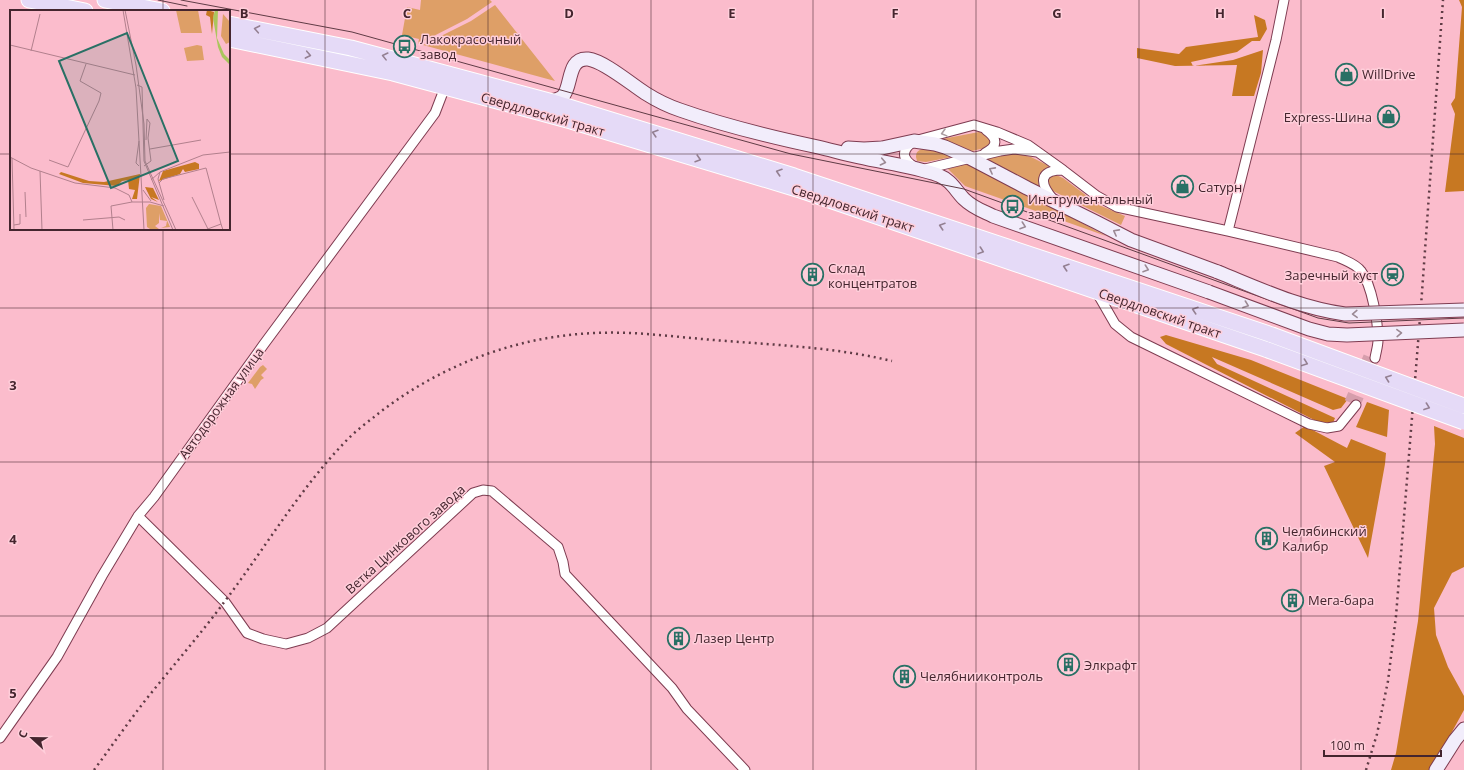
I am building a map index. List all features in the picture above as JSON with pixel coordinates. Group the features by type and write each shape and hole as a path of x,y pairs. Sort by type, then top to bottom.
{"main road":[{"path":"29,0 81,10"},
{"path":"104,0 157,10"},
{"name":"Свердловский тракт","path":"230,24 351,48 570,121 797,189 1096,291 1270,342 1464,422"},
{"name":"Свердловский тракт","path":"230,39 369,67 447,80 549,101 584,111 794,176 1270,342 1464,406"},
{"path":"584,111 572,101 567,91 568,80 575,65 579,61 587,59 598,63 658,100 681,110 733,127 858,157 921,170 946,179 952,184 964,200 974,208 993,216 1309,329 1328,334 1347,335 1464,330"},
{"path":"549,101 560,98 567,91"},
{"path":"818,147 864,150 882,148 914,141 935,144 976,157 1055,202 1132,240 1304,306 1327,312 1345,314 1464,310"},
{"path":"1436,770 1464,728"},
{"path":"1445,770 1464,740"}],"street":[{"path":"1228,231 1276,40 1284,0"},
{"name":"Автодорожная улица","path":"0,738 57,657 102,576 138,516 154,497 264,344 435,113 447,80"},
{"path":"1037,152 1014,150 1000,151 921,170 910,165 906,160 906,149 914,141 974,125 1016,140 1037,152 1097,196 1117,207 1338,257 1353,264 1361,270 1371,294 1376,323 1377,343 1372,357"},
{"path":"976,157 992,150 995,144 995,140 992,135 985,128"},
{"path":"1055,202 1043,184 1044,177 1048,172 1063,170"},
{"path":"1096,291 1115,324 1131,337 1309,424 1326,428 1339,426 1352,403"},
{"name":"Ветка Цинкового завода","path":"138,516 225,602 247,633 263,639 286,644 308,638 327,628 473,493 483,490 492,491 558,547 565,574 672,688 687,709 745,770"}],"shaded area":[{"path":"421,0 490,0 492,2 467,19 418,44 419,39 402,35 407,7 420,10"},
{"path":"1459,0 1464,0 1464,191 1445,192 1455,114 1451,104 1455,98 1462,7"},
{"path":"495,5 555,81 423,45 471,21"},
{"path":"1254,15 1265,20 1267,29 1260,41 1252,41 1237,52 1191,62 1193,66 1175,66 1137,58 1137,48 1179,54 1186,47 1258,37"},
{"path":"1263,50 1261,73 1254,96 1232,96 1237,65 1195,66 1233,60"},
{"path":"979,132 992,139 989,147 972,151 942,139"},
{"path":"929,148 957,156 926,162 917,161 917,152 922,149"},
{"path":"1014,153 1031,157 1049,166 1039,178 1040,188 985,159"},
{"path":"970,163 1106,236 965,186 948,169"},
{"path":"1056,175 1063,178 1099,205 1125,216 1121,225 1053,191 1048,182 1050,176"},
{"path":"1166,335 1251,360 1348,399 1341,408 1333,410 1212,357 1217,364 1335,418 1333,423 1318,422 1166,344 1160,337"},
{"path":"263,365 267,369 261,375 264,378 255,389 252,384 248,383"},
{"path":"1367,402 1389,410 1387,437 1356,427"},
{"path":"1305,426 1347,448 1351,439 1386,453 1368,558 1324,466 1335,462 1295,433"},
{"path":"1434,426 1464,438 1464,567 1452,573 1434,608 1436,635 1448,667 1464,696 1464,710 1431,770 1391,770 1396,753 1418,621 1435,444"}],"tunnel":[{"path":"1349,402 1368,356"},
{"path":"1356,405 1375,358"}],"tram line":[{"path":"158,0 187,6"},
{"path":"181,0 352,32 791,154 964,189 1318,318 1349,323 1464,318"}],"railway":[{"path":"1366,770 1377,734 1388,681 1396,616 1421,306 1443,0"},
{"path":"94,770 144,702 196,639 240,581 297,499 328,460 349,438 379,413 403,396 454,367 481,356 537,340 566,335 595,333 640,334 804,347 870,356 892,361"}],"place":[{"name":"Лакокрасочный завод","path":"405,46"},
{"name":"WillDrive","path":"1347,74"},
{"name":"Express-Шина","path":"1388,117"},
{"name":"Сатурн","path":"1182,187"},
{"name":"Инструментальный завод","path":"1013,206"},
{"name":"Склад концентратов","path":"813,275"},
{"name":"Заречный куст","path":"1393,275"},
{"name":"Челябинский Калибр","path":"1267,538"},
{"name":"Мега-бара","path":"1292,600"},
{"name":"Лазер Центр","path":"678,638"},
{"name":"Элкрафт","path":"1068,665"},
{"name":"Челябнииконтроль","path":"904,676"}]}
